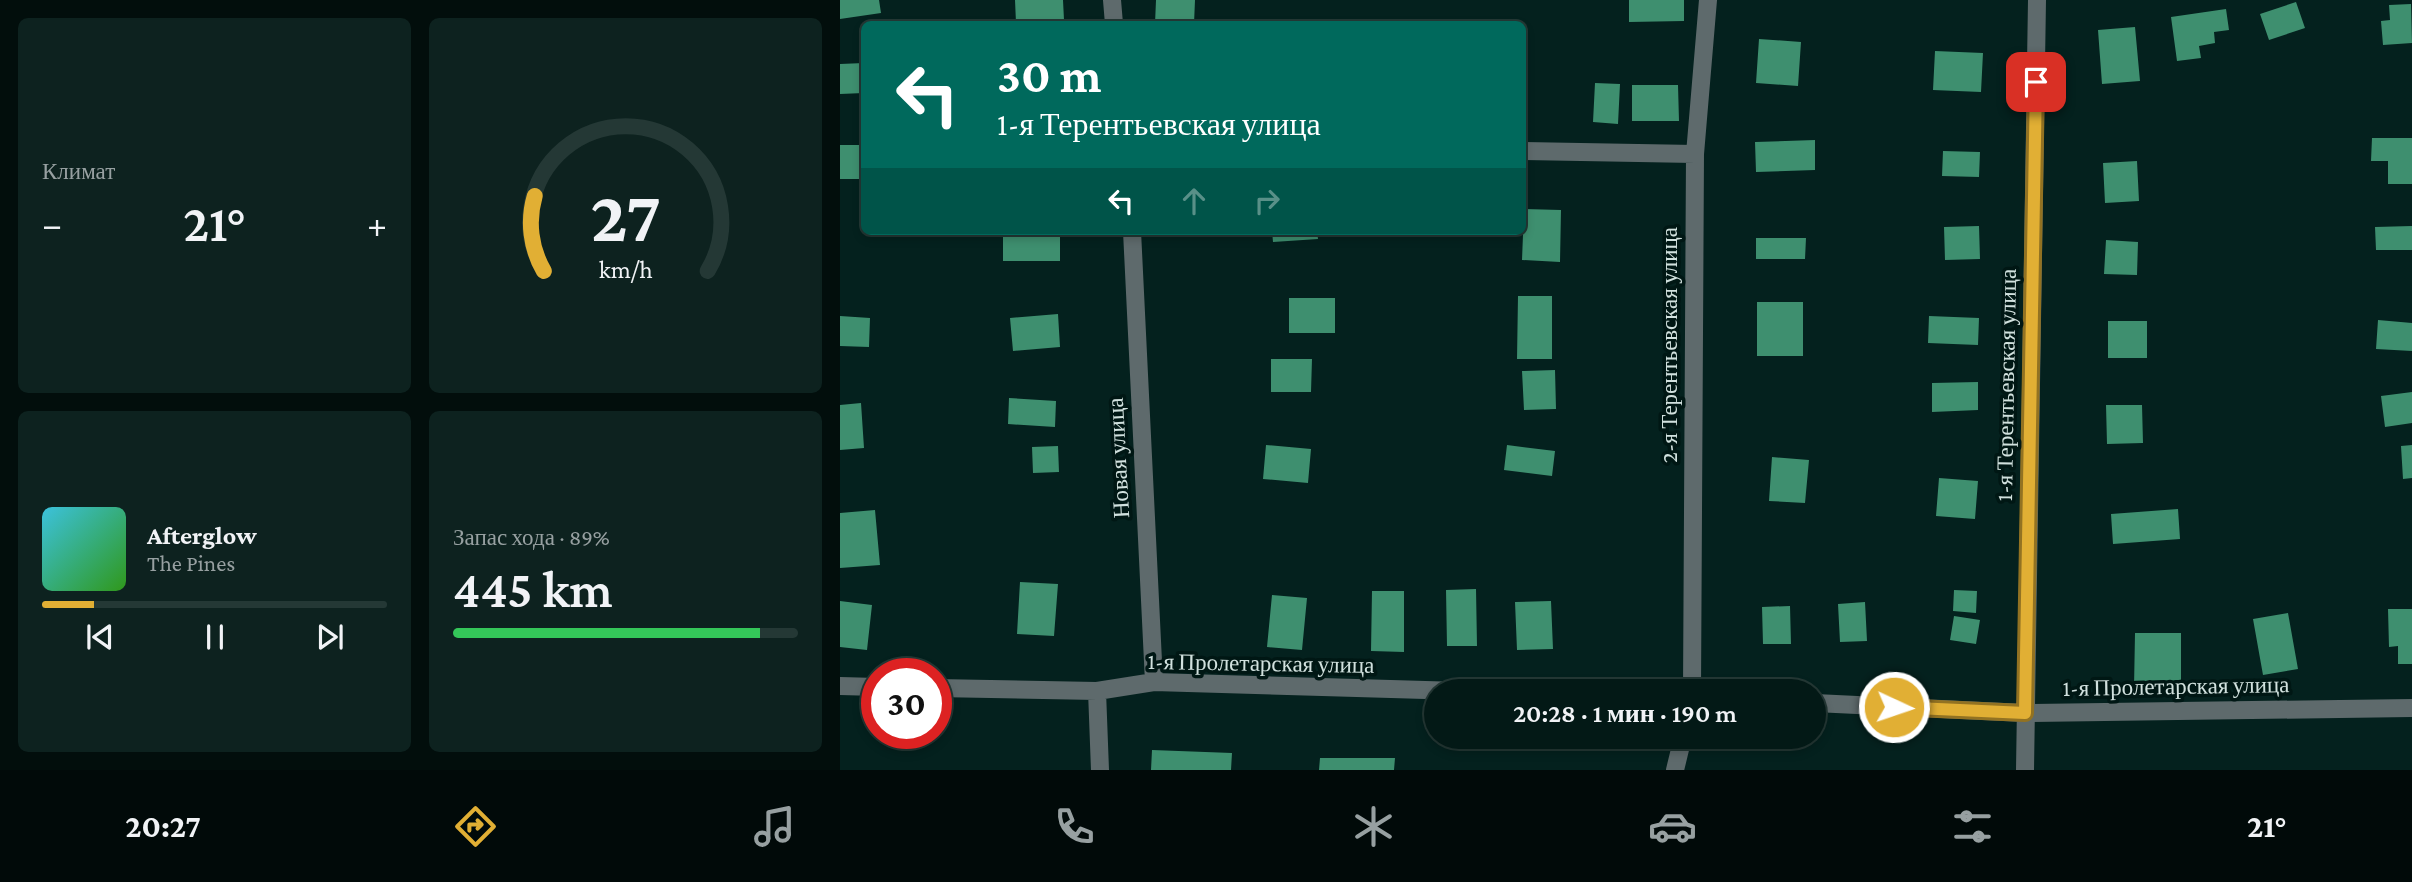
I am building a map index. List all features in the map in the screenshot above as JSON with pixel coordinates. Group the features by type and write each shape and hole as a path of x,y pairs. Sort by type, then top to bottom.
{"street":[{"path":"1112,0 1114,21"},
{"name":"2-я Терентьевская улица","path":"1692,679 1695,154 1708,0"},
{"name":"1-я Терентьевская улица","path":"2025,770 2037,0"},
{"path":"1526,151 1695,154"},
{"name":"Новая улица","path":"1132,235 1153,682"},
{"name":"1-я Пролетарская улица","path":"952,688 1097,691 1153,682 1424,690"},
{"path":"840,686 861,687"},
{"path":"1097,691 1100,770"},
{"name":"1-я Пролетарская улица","path":"1826,704 2025,713 2412,708"},
{"path":"1675,770 1680,749"}],"building":[{"path":"840,0 879,0 881,13 840,19"},
{"path":"1015,0 1063,0 1064,20 1016,21"},
{"path":"1156,0 1195,0 1194,21 1155,21"},
{"path":"1629,0 1684,0 1684,21 1629,22"},
{"path":"2296,2 2305,28 2269,40 2260,14"},
{"path":"2411,4 2412,43 2383,45 2381,21 2390,20 2389,5"},
{"path":"2226,9 2229,30 2214,32 2215,43 2199,46 2201,58 2177,61 2171,17"},
{"path":"2135,27 2140,81 2102,84 2098,30"},
{"path":"1759,39 1801,42 1798,86 1756,83"},
{"path":"1935,51 1983,53 1981,92 1933,90"},
{"path":"861,63 861,93 840,94 840,64"},
{"path":"1595,83 1620,84 1618,124 1593,122"},
{"path":"1632,85 1678,85 1679,121 1632,121"},
{"path":"2372,138 2412,138 2412,184 2388,184 2388,161 2371,161"},
{"path":"1815,140 1815,170 1756,172 1755,142"},
{"path":"840,145 861,145 861,179 840,179"},
{"path":"1943,151 1980,152 1979,177 1942,176"},
{"path":"2137,161 2139,201 2105,203 2103,163"},
{"path":"1526,209 1561,210 1560,262 1522,260"},
{"path":"1979,226 1980,259 1945,260 1944,227"},
{"path":"2412,226 2412,250 2376,250 2375,227"},
{"path":"1003,235 1060,235 1060,261 1003,261"},
{"path":"1272,235 1318,235 1318,239 1273,242"},
{"path":"1756,238 1806,238 1805,259 1756,259"},
{"path":"2106,240 2138,242 2137,275 2104,274"},
{"path":"1518,296 1552,296 1552,359 1517,359"},
{"path":"1289,298 1335,298 1335,333 1289,333"},
{"path":"1757,302 1803,302 1803,356 1757,356"},
{"path":"1058,314 1060,347 1013,351 1010,318"},
{"path":"840,316 870,318 869,347 840,346"},
{"path":"1929,316 1979,318 1978,345 1928,343"},
{"path":"2378,320 2412,323 2412,351 2376,349"},
{"path":"2108,321 2147,321 2147,358 2108,358"},
{"path":"1271,359 1312,359 1311,392 1271,392"},
{"path":"1555,370 1556,409 1524,410 1522,371"},
{"path":"1978,382 1978,410 1932,412 1932,383"},
{"path":"2412,392 2412,423 2385,427 2381,396"},
{"path":"1009,398 1056,401 1055,427 1008,424"},
{"path":"861,403 864,448 840,450 840,405"},
{"path":"2106,405 2142,405 2143,443 2107,444"},
{"path":"1266,445 1311,449 1308,483 1263,479"},
{"path":"1507,445 1555,451 1552,476 1504,470"},
{"path":"2412,445 2412,478 2403,479 2401,446"},
{"path":"1058,446 1059,472 1033,473 1032,447"},
{"path":"1772,457 1809,460 1805,503 1769,501"},
{"path":"1939,478 1978,481 1975,519 1936,516"},
{"path":"2178,509 2180,539 2113,544 2111,514"},
{"path":"875,510 880,565 840,568 840,513"},
{"path":"1020,582 1058,584 1054,636 1017,634"},
{"path":"1476,589 1477,646 1447,646 1446,590"},
{"path":"1954,590 1977,591 1976,613 1953,611"},
{"path":"1372,591 1404,591 1404,652 1371,651"},
{"path":"1272,595 1307,598 1302,650 1267,647"},
{"path":"840,601 872,605 867,650 840,647"},
{"path":"1551,601 1553,649 1517,650 1515,602"},
{"path":"1865,602 1867,641 1840,642 1838,604"},
{"path":"1790,606 1791,644 1763,644 1762,607"},
{"path":"2388,609 2412,609 2412,664 2398,664 2398,646 2389,647"},
{"path":"2288,613 2298,669 2263,675 2253,619"},
{"path":"1954,616 1980,620 1976,644 1950,640"},
{"path":"2135,633 2181,633 2181,688 2134,688"},
{"path":"1152,750 1232,753 1231,770 1151,770"},
{"path":"1320,758 1395,758 1394,770 1319,770"}],"route":[{"path":"1894,707 2025,713 2036,82"}]}
